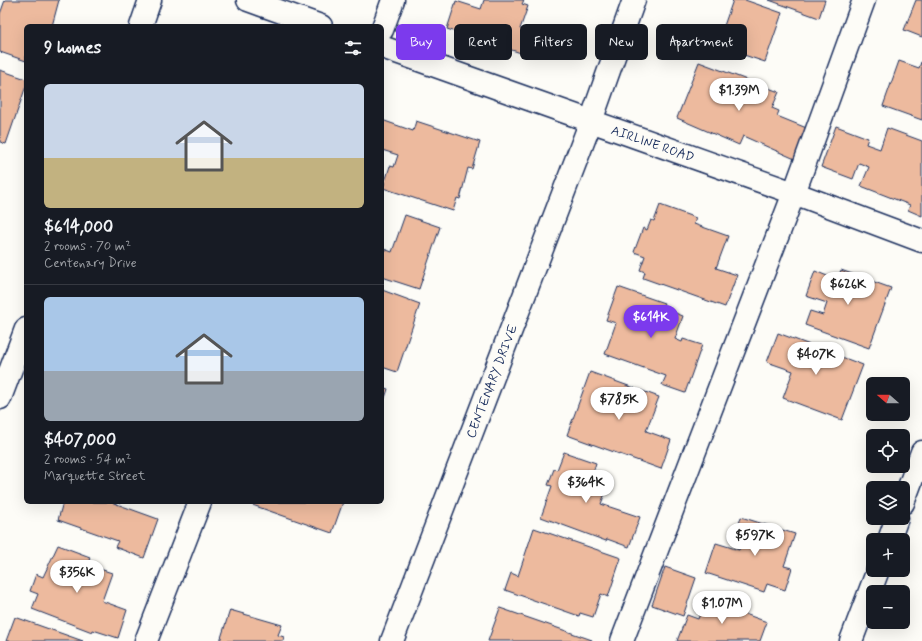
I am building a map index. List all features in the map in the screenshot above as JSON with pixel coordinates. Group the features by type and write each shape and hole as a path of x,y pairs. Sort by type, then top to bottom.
{"street":[{"path":"142,24 150,0"},
{"path":"248,0 315,24"},
{"path":"384,25 393,0"},
{"name":"CENTENARY DRIVE","path":"392,641 591,121 634,0"},
{"path":"622,641 794,193 864,0"},
{"name":"AIRLINE ROAD","path":"384,48 794,193 922,241"},
{"path":"0,398 24,334"},
{"path":"910,484 922,452"},
{"path":"146,641 199,504"},
{"path":"851,641 875,577"}],"building":[{"path":"5,0 59,0 53,24 24,24 24,60 0,52 0,14"},
{"path":"484,0 524,0 522,4 528,6 522,24 520,24 520,53 512,50 512,24 454,24 454,31 447,29 456,1 481,9"},
{"path":"733,0 745,0 782,13 765,62 747,56 747,24 725,24"},
{"path":"769,0 825,0 819,18"},
{"path":"916,0 922,0 922,37 904,30"},
{"path":"899,61 919,68 922,62 922,120 883,106"},
{"path":"699,62 779,92 772,108 779,111 777,116 809,129 797,160 743,136 739,145 677,118"},
{"path":"0,70 24,78 24,92 6,144 0,142"},
{"path":"384,121 413,131 416,121 480,142 472,169 468,168 460,199 457,198 453,211 384,188 390,166 394,167 398,155 384,151"},
{"path":"836,126 868,138 866,144 880,149 887,128 922,141 922,216 908,210 910,205 861,186 869,167 859,163 853,179 821,167"},
{"path":"660,205 696,218 694,224 728,236 716,268 737,275 725,307 643,278 645,272 640,270 645,256 634,252 643,228 647,230 651,220 654,221"},
{"path":"405,215 440,227 419,289 384,278 384,249 392,252"},
{"path":"841,270 891,288 869,348 805,325 810,311 823,315 827,303 806,296 815,271 837,280"},
{"path":"618,287 664,303 662,308 683,316 675,339 682,342 683,339 702,345 685,393 662,385 666,376 605,354 616,323 606,320"},
{"path":"384,291 420,304 397,372 384,368"},
{"path":"778,333 863,365 842,420 783,398 793,371 767,362"},
{"path":"590,372 659,397 646,431 671,440 661,469 567,435"},
{"path":"384,388 388,389 384,401"},
{"path":"564,452 596,463 590,482 607,488 601,504 640,517 629,547 607,539 606,541 541,517 552,486 548,485 554,469 557,470"},
{"path":"62,504 117,504 158,519 144,558 115,547 118,541 58,520"},
{"path":"250,504 342,504 332,533"},
{"path":"741,517 795,534 784,566 792,568 785,590 767,584 764,592 706,573 716,543 739,550 744,536 736,534"},
{"path":"534,528 621,558 608,597 601,594 593,617 580,613 579,616 505,590 511,573 518,576"},
{"path":"58,545 90,557 88,565 112,573 102,601 127,610 118,638 93,630 92,632 32,609 38,594 30,591 36,574 43,577"},
{"path":"665,567 696,578 683,616 652,605"},
{"path":"705,600 723,607 725,600 747,607 745,614 767,622 760,641 677,641 687,615 698,619"},
{"path":"500,608 592,640 592,641 488,641"},
{"path":"230,610 282,625 278,635 284,637 283,641 220,641"},
{"path":"15,617 83,641 6,641"}]}
